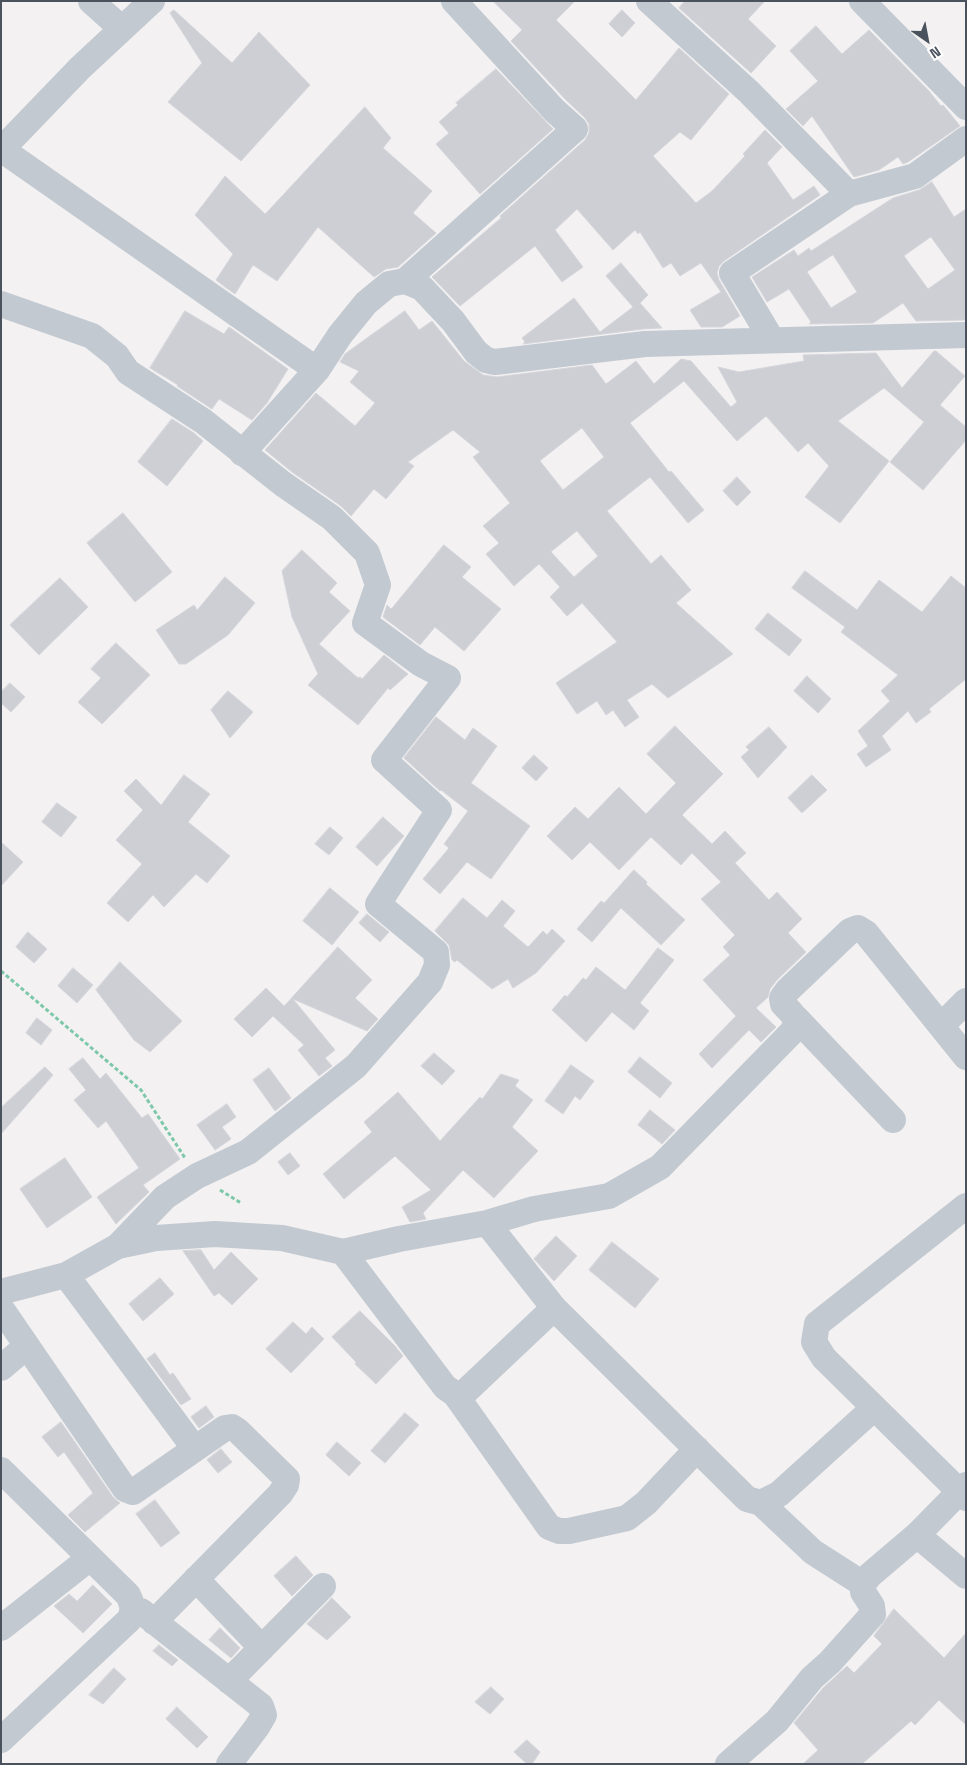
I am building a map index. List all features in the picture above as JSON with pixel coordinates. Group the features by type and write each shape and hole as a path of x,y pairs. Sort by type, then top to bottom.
{"street":[{"path":"91,1 122,29"},
{"path":"152,1 68,80 1,150 316,370"},
{"path":"242,452 316,370 340,335 366,303 389,284 405,281 575,129 554,110 454,1"},
{"path":"649,1 749,92 849,194"},
{"path":"862,1 966,107"},
{"path":"772,340 732,274 849,194 916,176 966,139"},
{"path":"405,281 422,288 453,321 476,352 486,360 495,362 645,344 966,335"},
{"path":"1,304 92,336 117,356 128,372 203,421 283,484 332,518 367,553 378,585 365,623 421,664 448,678 384,760 439,810 378,904 436,952 437,964 430,982 356,1066 248,1152 197,1176 165,1197 118,1246 66,1275 1,1292"},
{"path":"893,1120 783,1004 782,998 787,991 850,931 858,928 866,933 966,1057"},
{"path":"941,1026 966,1001"},
{"path":"118,1246 156,1238 215,1234 282,1238 344,1252 487,1222 534,1209 609,1196 660,1167 792,1032 796,1025 796,1018"},
{"path":"728,1764 777,1721 812,1678 830,1662 873,1614 872,1606 863,1592 863,1584 870,1575 964,1491 874,1408 824,1358 814,1342 817,1324 966,1206"},
{"path":"487,1222 554,1308 747,1498 761,1503 813,1552 863,1584"},
{"path":"344,1252 445,1387 455,1394 549,1526 559,1531 569,1531 628,1518 646,1503 697,1448"},
{"path":"66,1275 195,1449"},
{"path":"1,1308 125,1489 133,1492 225,1428 232,1427 286,1479 286,1485 280,1494 154,1622"},
{"path":"455,1394 464,1393 554,1308"},
{"path":"1,1368 27,1346"},
{"path":"761,1503 779,1494 874,1408"},
{"path":"7,1486 90,1558 128,1595 133,1605 261,1706 264,1716 228,1764"},
{"path":"917,1534 966,1576"},
{"path":"1,1628 90,1558"},
{"path":"196,1579 262,1648"},
{"path":"229,1681 323,1586"},
{"path":"1,1740 129,1620 133,1605"}],"path":[{"path":"1,971 141,1090 197,1176 241,1203"}],"building":[{"path":"493,1 575,1 556,20 636,100 679,48 729,94 691,140 680,132 653,156 696,203 712,191 745,156 743,154 765,130 782,147 767,163 793,200 814,186 820,195 719,266 717,273 719,280 740,316 722,327 701,327 690,310 721,292 701,263 680,276 671,263 663,268 640,232 638,234 635,230 613,250 577,209 555,230 583,267 562,282 535,246 460,306 432,277 501,218 500,216 585,140 589,133 589,124 585,118 511,41 522,30"},
{"path":"685,1 765,1 748,19 776,46 751,73 679,8"},
{"path":"174,10 232,63 259,32 310,85 241,161 168,102 202,63 170,13"},
{"path":"622,10 635,23 622,37 609,24"},
{"path":"816,26 842,54 869,30 929,91 941,106 943,105 960,126 908,162 903,164 898,157 879,170 854,177 812,116 803,126 786,109 818,81 790,51"},
{"path":"496,69 553,129 480,194 436,144 449,133 439,122 458,105 456,103"},
{"path":"365,107 391,138 383,148 432,191 413,213 436,233 398,267 386,269 374,277 318,227 277,281 253,265 235,294 216,280 233,254 195,215 225,176 265,214"},
{"path":"932,182 954,217 966,209 966,320 916,321 903,303 873,323 809,324 811,322 789,289 767,302 752,277 794,250 798,256 809,248 811,251 893,198 919,190","holes":["931,237 955,270 928,289 904,256","833,255 857,292 831,308 807,272"]},
{"path":"621,263 648,295 640,303 662,328 523,344 525,342 522,338 574,298 600,332 633,307 606,276"},
{"path":"185,311 224,334 229,327 288,369 267,403 252,420 219,399 212,409 150,368"},
{"path":"405,311 419,330 432,321 464,361 483,375 497,377 592,365 606,384 636,361 654,384 681,359 691,361 731,407 737,402 718,367 739,372 804,361 803,355 876,353 902,388 936,351 965,376 940,405 966,427 966,440 923,490 890,462 924,422 884,388 838,421 889,461 840,523 805,497 829,466 808,443 798,452 766,416 737,441 684,381 630,423 669,472 671,471 704,510 688,523 650,477 607,511 651,564 661,555 691,590 676,603 733,654 668,698 652,684 627,700 639,717 625,727 613,710 606,715 597,701 577,714 556,683 617,642 582,603 567,616 550,597 560,587 539,564 514,586 486,554 499,543 483,526 510,503 473,457 480,452 453,430 408,462 414,466 386,499 374,489 351,516 341,506 292,472 265,450 316,393 355,426 375,403 350,382 359,371 340,362 345,354","holes":["582,428 604,457 563,490 540,461","577,531 598,556 574,577 551,552"]},
{"path":"172,419 203,441 167,486 138,462"},
{"path":"737,477 751,492 737,506 723,491"},
{"path":"123,513 172,572 135,602 87,543"},
{"path":"444,545 471,567 462,577 501,609 464,651 435,627 420,645 383,617 387,605 391,609"},
{"path":"302,550 337,583 329,592 350,611 319,644 358,678 362,679 384,655 408,674 390,690 388,688 358,725 308,685 318,674 292,617 282,571"},
{"path":"805,571 857,610 879,580 922,612 951,576 966,588 966,679 929,709 931,712 916,723 908,711 882,736 891,750 866,767 857,754 868,746 858,731 890,701 881,691 898,675 841,632 845,627 792,588"},
{"path":"225,577 255,603 228,635 186,664 179,664 156,630 194,605 197,610"},
{"path":"60,578 88,607 39,655 10,625"},
{"path":"768,613 802,640 789,656 755,629"},
{"path":"116,643 150,675 102,724 78,702 101,678 91,669"},
{"path":"807,676 831,699 818,713 794,691"},
{"path":"10,683 25,697 11,712 1,703 1,692"},
{"path":"228,691 253,712 230,738 211,710"},
{"path":"436,717 465,740 473,728 497,746 471,783 530,826 491,879 467,862 440,894 423,879 449,848 444,844 468,811 440,791 404,758"},
{"path":"675,726 723,774 682,815 712,844 725,831 746,853 735,863 769,900 777,892 802,919 788,933 806,952 777,980 770,989 768,997 756,1008 776,1027 761,1042 749,1030 712,1068 699,1054 736,1016 703,980 730,955 723,947 735,935 701,899 721,882 692,853 681,865 651,837 619,870 590,842 572,860 547,836 575,807 588,819 619,787 646,814 676,783 647,754"},
{"path":"769,727 787,747 758,778 741,757 749,750 746,747"},
{"path":"534,755 548,768 536,781 522,768"},
{"path":"184,775 210,794 188,822 230,856 207,883 196,874 164,907 153,895 128,922 107,903 142,864 116,840 143,810 124,791 136,779 161,805"},
{"path":"812,775 827,790 802,813 788,798"},
{"path":"57,803 77,817 61,837 42,822"},
{"path":"383,817 404,836 377,866 356,847"},
{"path":"330,827 343,838 329,855 315,844"},
{"path":"1,842 23,862 1,886"},
{"path":"634,870 647,882 646,884 685,920 661,945 621,908 592,942 577,929 601,901 604,903"},
{"path":"330,888 359,912 332,945 303,921"},
{"path":"463,898 487,918 502,900 515,911 503,926 528,947 543,931 547,935 552,929 565,941 536,973 513,988 508,979 492,989 457,960 455,962 452,960 449,945 435,931"},
{"path":"367,914 389,932 380,942 359,923"},
{"path":"28,932 47,949 34,963 16,947"},
{"path":"338,947 372,980 355,998 378,1019 367,1031 293,999 335,1050 325,1058 332,1066 319,1076 298,1050 304,1045 273,1016 252,1037 234,1019 266,988 284,1006"},
{"path":"658,948 674,960 640,1003 649,1011 634,1030 612,1012 586,1042 552,1010 565,995 567,997 583,978 586,980 596,967 625,990"},
{"path":"120,962 182,1021 150,1052 134,1040 96,990"},
{"path":"73,968 93,985 77,1003 58,986"},
{"path":"37,1018 52,1030 41,1045 26,1033"},
{"path":"434,1053 455,1071 442,1085 421,1066"},
{"path":"640,1057 672,1083 660,1098 628,1072"},
{"path":"83,1058 100,1079 106,1073 142,1118 148,1114 180,1159 143,1185 149,1192 116,1224 97,1197 139,1168 106,1121 98,1128 74,1100 86,1090 69,1069"},
{"path":"571,1065 594,1081 580,1100 575,1096 563,1114 545,1101"},
{"path":"45,1067 53,1075 1,1134 1,1108"},
{"path":"269,1068 291,1098 275,1111 253,1080"},
{"path":"501,1074 519,1080 515,1086 533,1100 512,1127 538,1151 494,1198 463,1170 423,1213 426,1219 410,1222 402,1207 431,1190 395,1156 344,1199 323,1174 372,1132 364,1122 398,1092 440,1141 480,1097 482,1099"},
{"path":"227,1104 236,1117 222,1127 231,1139 215,1150 197,1125"},
{"path":"650,1110 675,1130 662,1144 638,1125"},
{"path":"290,1153 300,1166 288,1175 278,1162"},
{"path":"65,1158 92,1197 47,1228 20,1189"},
{"path":"556,1236 577,1256 554,1281 534,1259"},
{"path":"612,1242 659,1279 635,1308 589,1270"},
{"path":"201,1250 214,1270 231,1252 258,1279 232,1305 219,1293 214,1296 183,1251"},
{"path":"160,1278 174,1294 143,1321 129,1304"},
{"path":"360,1311 403,1356 376,1384 355,1364 356,1362 332,1337"},
{"path":"293,1322 306,1334 312,1327 324,1339 291,1373 266,1349"},
{"path":"155,1353 170,1375 173,1373 191,1399 181,1405 147,1359"},
{"path":"206,1406 214,1417 199,1428 191,1417"},
{"path":"405,1413 419,1425 385,1463 371,1451"},
{"path":"61,1422 113,1497 120,1503 85,1532 68,1515 93,1493 64,1452 58,1457 42,1437"},
{"path":"337,1442 361,1463 349,1476 326,1455"},
{"path":"221,1449 232,1462 218,1473 207,1460"},
{"path":"155,1500 180,1533 161,1547 136,1514"},
{"path":"296,1556 313,1575 292,1596 274,1576"},
{"path":"93,1585 112,1604 83,1633 54,1606 69,1594 77,1601"},
{"path":"332,1598 351,1617 327,1640 307,1624"},
{"path":"894,1609 944,1658 966,1633 966,1725 939,1700 915,1725 911,1721 862,1764 803,1764 818,1750 794,1723 823,1688 847,1666 854,1673 882,1644 874,1636"},
{"path":"220,1628 240,1648 231,1658 209,1640"},
{"path":"159,1645 178,1660 172,1666 153,1651"},
{"path":"114,1668 126,1679 103,1704 89,1695"},
{"path":"491,1687 504,1699 490,1714 475,1702"},
{"path":"177,1707 208,1737 197,1748 166,1719"},
{"path":"527,1740 540,1752 532,1764 527,1764 514,1752"}]}
